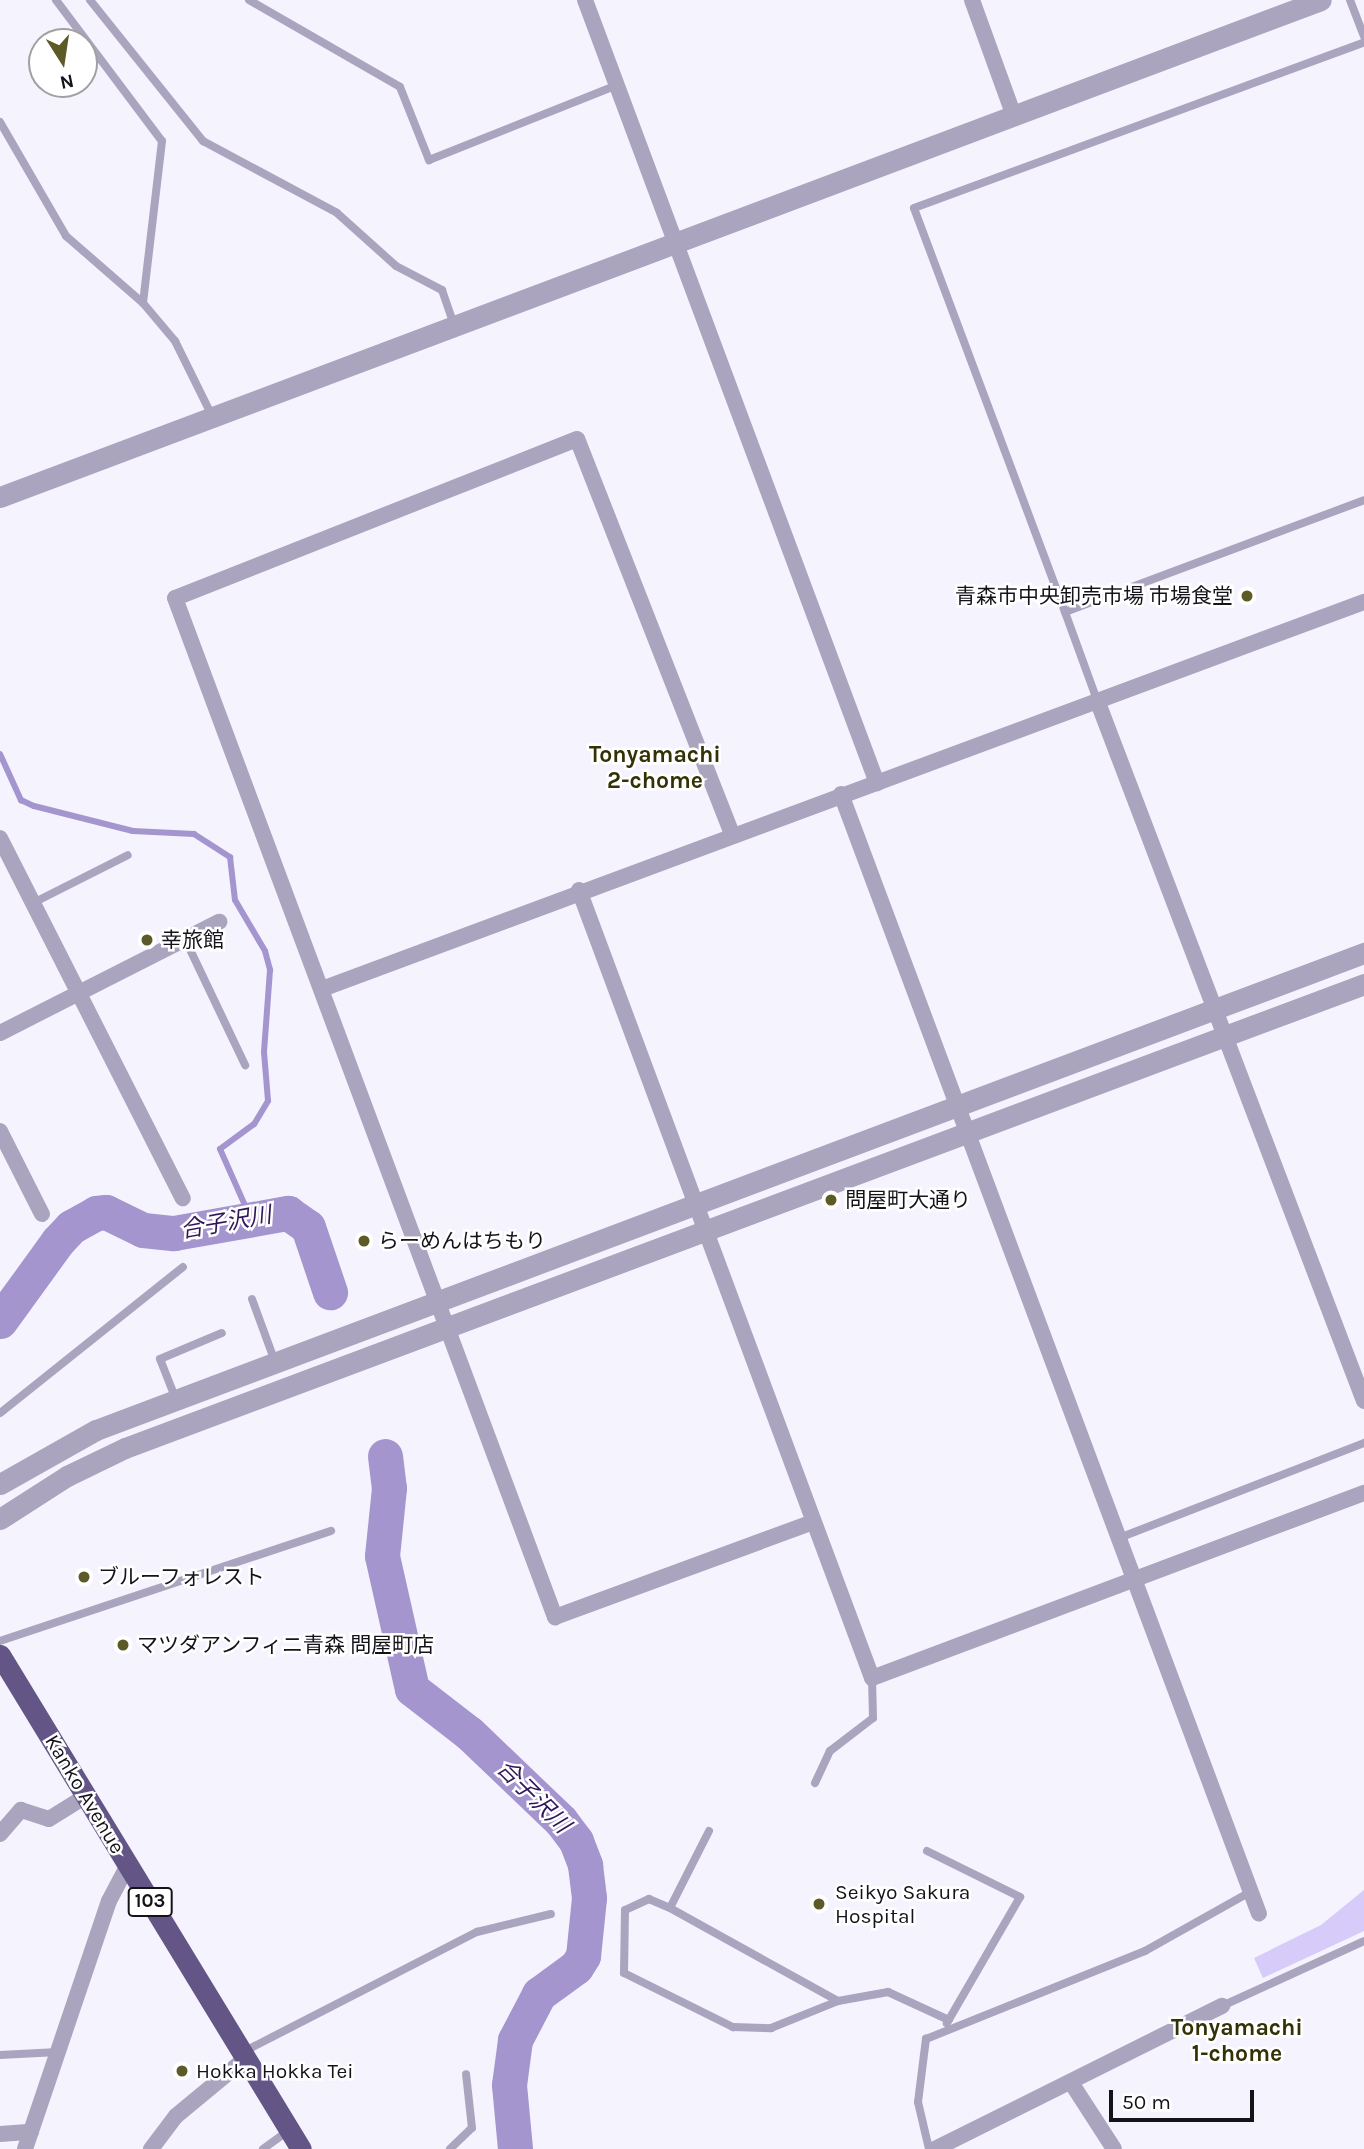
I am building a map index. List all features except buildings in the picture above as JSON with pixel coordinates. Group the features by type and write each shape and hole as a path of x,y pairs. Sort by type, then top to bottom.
{"highway":[{"name":"Kanko Avenue","path":"0,1655 301,2149"}],"street":[{"path":"585,0 877,783"},
{"path":"972,0 1014,116"},
{"path":"0,496 1321,0"},
{"path":"732,834 578,439 175,598 555,1618 811,1522"},
{"path":"322,989 579,890 1363,605"},
{"path":"1097,700 1217,1008 1364,1401"},
{"path":"841,794 1132,1580 1259,1914"},
{"path":"0,838 183,1198"},
{"path":"579,890 811,1522 872,1678 1364,1493"},
{"path":"0,1033 219,922"},
{"path":"0,1484 96,1430 1364,953"},
{"path":"0,1519 66,1476 113,1454 445,1327 1364,984"},
{"path":"0,1131 42,1214"},
{"path":"0,1834 21,1810 49,1819 86,1796"},
{"path":"25,2149 109,1901 128,1866"},
{"path":"934,2149 1072,2084 1223,2006"},
{"path":"151,2149 176,2116 243,2056"},
{"path":"1072,2084 1114,2149"},
{"path":"0,2134 31,2132"}],"lane":[{"path":"56,0 162,141 143,303"},
{"path":"90,0 203,141 337,213 396,266 442,290 455,325"},
{"path":"249,0 400,88 429,160 617,85"},
{"path":"1350,0 1364,36"},
{"path":"1097,700 914,208 1364,42"},
{"path":"0,122 66,236 143,303 175,341 212,416"},
{"path":"1065,612 1364,500"},
{"path":"33,903 128,855"},
{"path":"186,939 245,1065"},
{"path":"0,1413 183,1267"},
{"path":"252,1299 275,1362"},
{"path":"176,1399 160,1359 222,1333"},
{"path":"1117,1539 1364,1443"},
{"path":"0,1641 331,1531"},
{"path":"815,1783 830,1751 873,1718 872,1678"},
{"path":"670,1908 709,1832"},
{"path":"927,1851 1020,1897 941,2033"},
{"path":"929,2149 918,2102 926,2039 1145,1951 1250,1892"},
{"path":"838,2001 649,1899 625,1910 624,1973 733,2026 771,2028 838,2001 888,1992 949,2020"},
{"path":"243,2056 477,1932 551,1914"},
{"path":"1223,2006 1364,1941"},
{"path":"0,2055 58,2052"},
{"path":"450,2149 472,2128 466,2074"},
{"path":"263,2149 289,2130"}],"shaded area":[{"path":"1364,1890 1364,1931 1263,1978 1254,1958 1321,1925"}],"waterway":[{"path":"0,754 21,800 34,806 133,831 194,834 230,857 235,900 265,951 270,970 264,1052 268,1101 254,1124 220,1149 251,1219"},
{"name":"合子沢川","path":"0,1321 71,1227 96,1213 106,1212 143,1230 174,1233 288,1213 308,1227 330,1292"},
{"name":"合子沢川","path":"385,1456 389,1488 382,1556 412,1689 469,1733 561,1821 576,1841 585,1865 589,1898 583,1956 576,1967 539,1994 515,2040 509,2085 515,2149"}],"place":[{"name":"青森市中央卸売市場 市場食堂","path":"1247,596"},
{"name":"幸旅館","path":"147,940"},
{"name":"問屋町大通り","path":"831,1200"},
{"name":"らーめんはちもり","path":"364,1241"},
{"name":"ブルーフォレスト","path":"84,1577"},
{"name":"マツダアンフィニ青森 問屋町店","path":"123,1645"},
{"name":"Seikyo Sakura Hospital","path":"819,1904"},
{"name":"Hokka Hokka Tei","path":"182,2071"}],"district":[{"name":"Tonyamachi 2-chome","path":"655,768"},
{"name":"Tonyamachi 1-chome","path":"1237,2041"}]}
